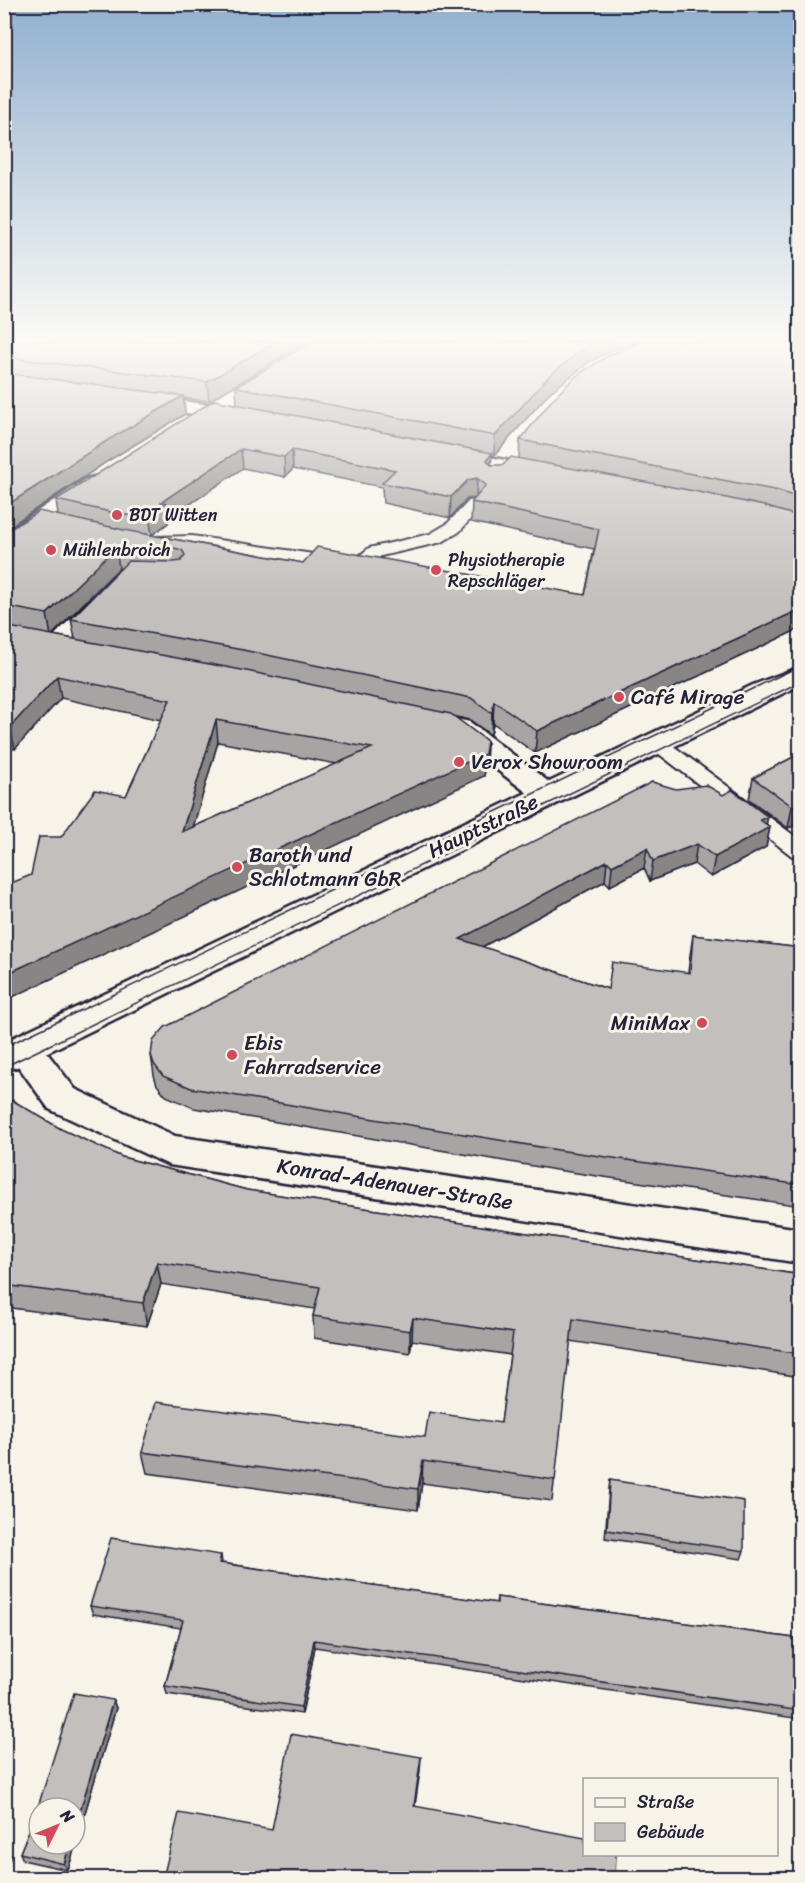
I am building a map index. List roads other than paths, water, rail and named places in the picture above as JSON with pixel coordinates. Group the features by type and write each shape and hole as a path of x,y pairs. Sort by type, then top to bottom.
{"street":[{"path":"427,451 566,478"},
{"path":"4,544 110,473"},
{"path":"45,644 87,652"},
{"name":"Hauptstraße","path":"14,1053 801,675"},
{"path":"426,720 460,728 548,795"},
{"name":"Konrad-Adenauer-Straße","path":"14,1053 62,1098 169,1150 801,1246"}],"lane":[{"path":"138,543 192,541 358,566 375,552 436,538 453,528 475,505"},
{"path":"37,522 60,527"},
{"path":"45,644 110,590"},
{"path":"657,743 801,850"}],"tram line":[{"path":"4,1047 800,666"},
{"path":"4,1067 800,682"}],"place":[{"name":"BDT Witten","path":"117,515"},
{"name":"Mühlenbroich","path":"51,550"},
{"name":"Physiotherapie Repschläger","path":"436,570"},
{"name":"Café Mirage","path":"619,697"},
{"name":"Verox Showroom","path":"459,762"},
{"name":"Baroth und Schlotmann GbR","path":"237,867"},
{"name":"MiniMax","path":"702,1023"},
{"name":"Ebis Fahrradservice","path":"232,1055"}]}
